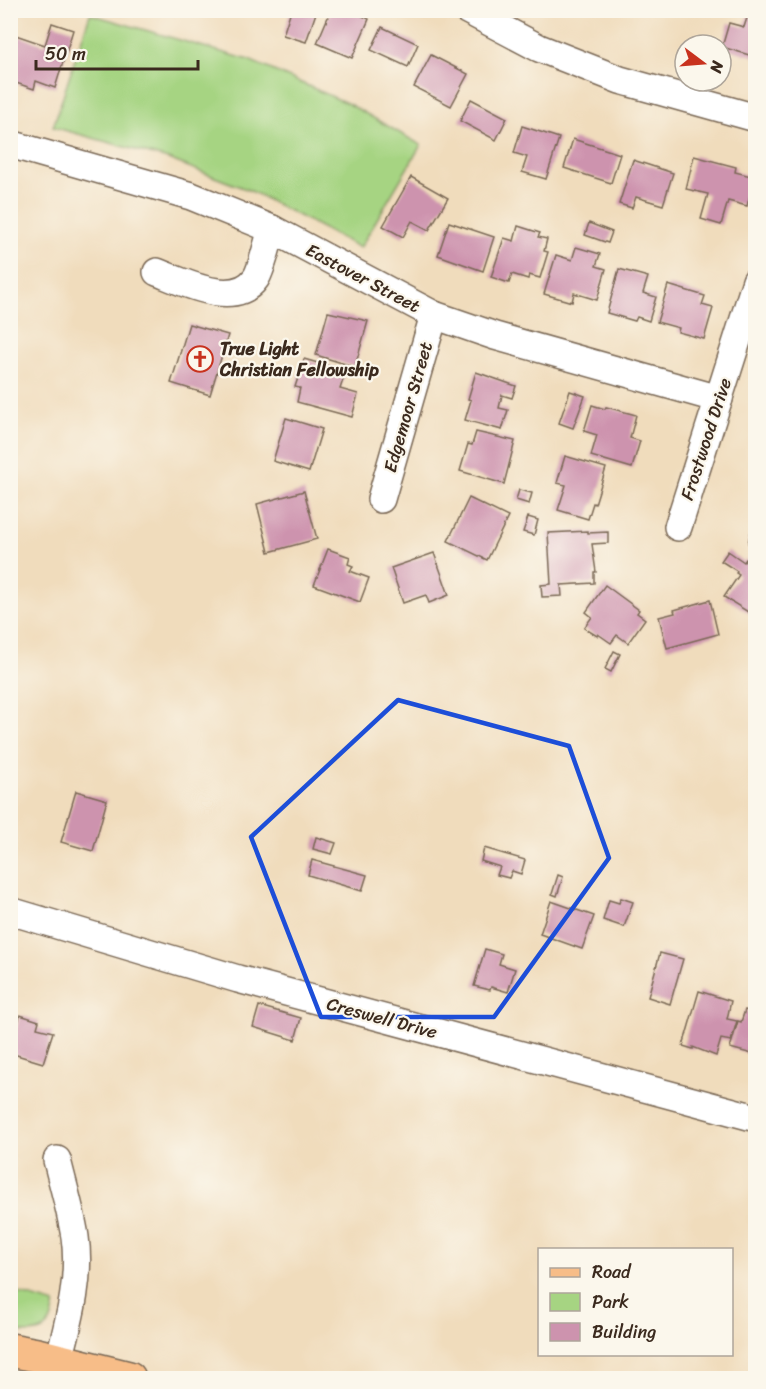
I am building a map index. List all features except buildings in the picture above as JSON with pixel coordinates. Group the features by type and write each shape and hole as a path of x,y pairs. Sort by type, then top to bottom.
{"main road":[{"path":"10,1350 129,1378"}],"street":[{"path":"467,10 539,48 620,80 756,118"},
{"name":"Eastover Street","path":"10,144 191,196 272,230 435,315 495,336 719,399"},
{"path":"157,272 211,291 234,293 256,278 272,230"},
{"name":"Frostwood Drive","path":"678,527 756,281"},
{"name":"Edgemoor Street","path":"381,499 435,315"},
{"name":"Creswell Drive","path":"10,911 238,979 756,1118"},
{"path":"57,1160 75,1238 73,1299 59,1360"}],"highlighted area":[{"path":"398,700 569,746 609,858 494,1017 321,1017 251,837"}],"green space":[{"path":"90,14 249,60 349,104 421,145 360,248 251,191 168,159 53,127"},
{"path":"11,1291 55,1304 51,1320 46,1328 32,1333 11,1331"}],"place":[{"name":"True Light Christian Fellowship","path":"200,359"}]}
